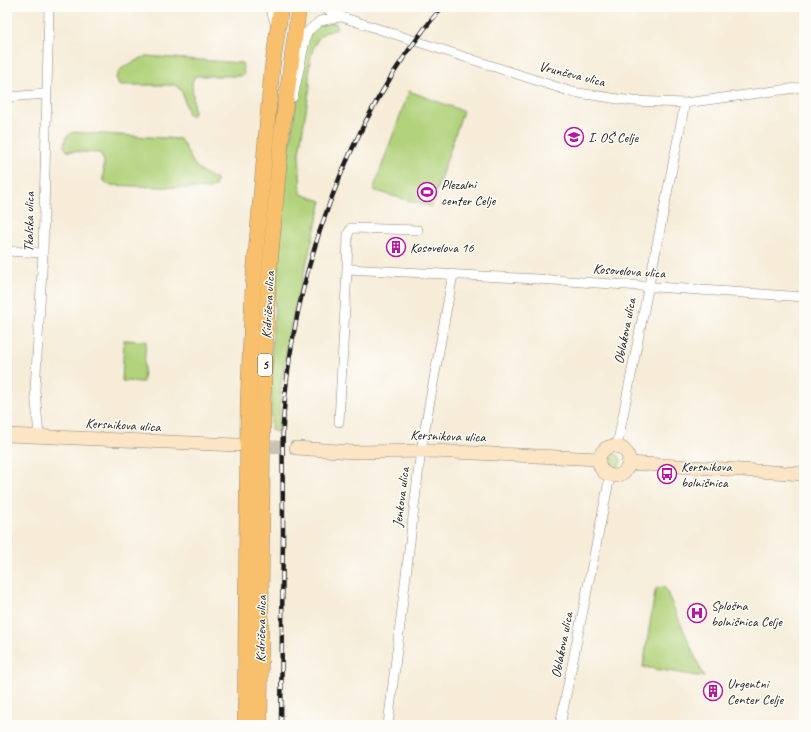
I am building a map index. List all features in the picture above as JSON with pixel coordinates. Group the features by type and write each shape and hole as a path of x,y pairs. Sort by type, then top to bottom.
{"main road":[{"name":"Kidričeva ulica","path":"245,725 248,585 248,408 253,286 265,142 281,7"},
{"name":"Kidričeva ulica","path":"260,725 263,402 268,288 282,129 299,7"}],"street":[{"name":"Tkalska ulica","path":"39,437 35,390 43,252 49,7"},
{"path":"270,7 274,18 276,43"},
{"name":"Vrunčeva ulica","path":"322,7 342,17 494,68 572,92 632,102 685,103 804,87"},
{"name":"Vrunčeva ulica","path":"282,129 291,107 307,32 320,21 342,17"},
{"path":"7,97 46,94"},
{"name":"Oblakova ulica","path":"617,446 685,103"},
{"path":"339,422 348,234 352,228 418,230"},
{"path":"7,251 43,252"},
{"name":"Kosovelova ulica","path":"347,269 453,274 804,297"},
{"name":"Jenkova ulica","path":"388,725 421,450 453,274"},
{"name":"Kersnikova ulica","path":"7,436 238,445"},
{"path":"617,446 624,451 628,463 622,474 610,476 600,468 600,454 607,448 617,446"},
{"name":"Kersnikova ulica","path":"296,448 353,452 421,450 599,459"},
{"path":"628,463 804,474"},
{"name":"Oblakova ulica","path":"560,725 610,476"}],"green space":[{"path":"335,22 337,28 326,32 319,38 310,58 310,86 299,153 301,194 322,201 290,329 281,387 279,429 277,432 271,430 271,358 283,191 305,45 310,34 316,28"},
{"path":"146,56 242,63 244,74 240,76 195,76 192,82 194,112 192,116 188,115 182,91 175,85 119,85 116,77 123,67"},
{"path":"409,91 463,111 431,207 373,190"},
{"path":"73,132 180,139 196,167 207,175 216,179 216,185 210,189 109,185 103,180 104,161 100,153 67,151 64,146 66,137"},
{"path":"124,340 146,341 143,382 122,381"},
{"path":"611,454 617,454 621,458 621,464 617,468 611,468 607,464 607,458"},
{"path":"657,588 665,588 704,677 643,667 655,592"}],"tunnel":[{"path":"252,446 296,448"}],"railway":[{"path":"281,725 283,425 288,369 298,314 312,258 330,203 352,150 378,99 408,51 442,7"}],"place":[{"name":"I. OŠ Celje","path":"574,137"},
{"name":"Plezalni center Celje","path":"427,192"},
{"name":"Kosovelova 16","path":"396,247"},
{"name":"Kersnikova bolnišnica","path":"667,474"},
{"name":"Splošna bolnišnica Celje","path":"697,613"},
{"name":"Urgentni Center Celje","path":"713,691"}]}
